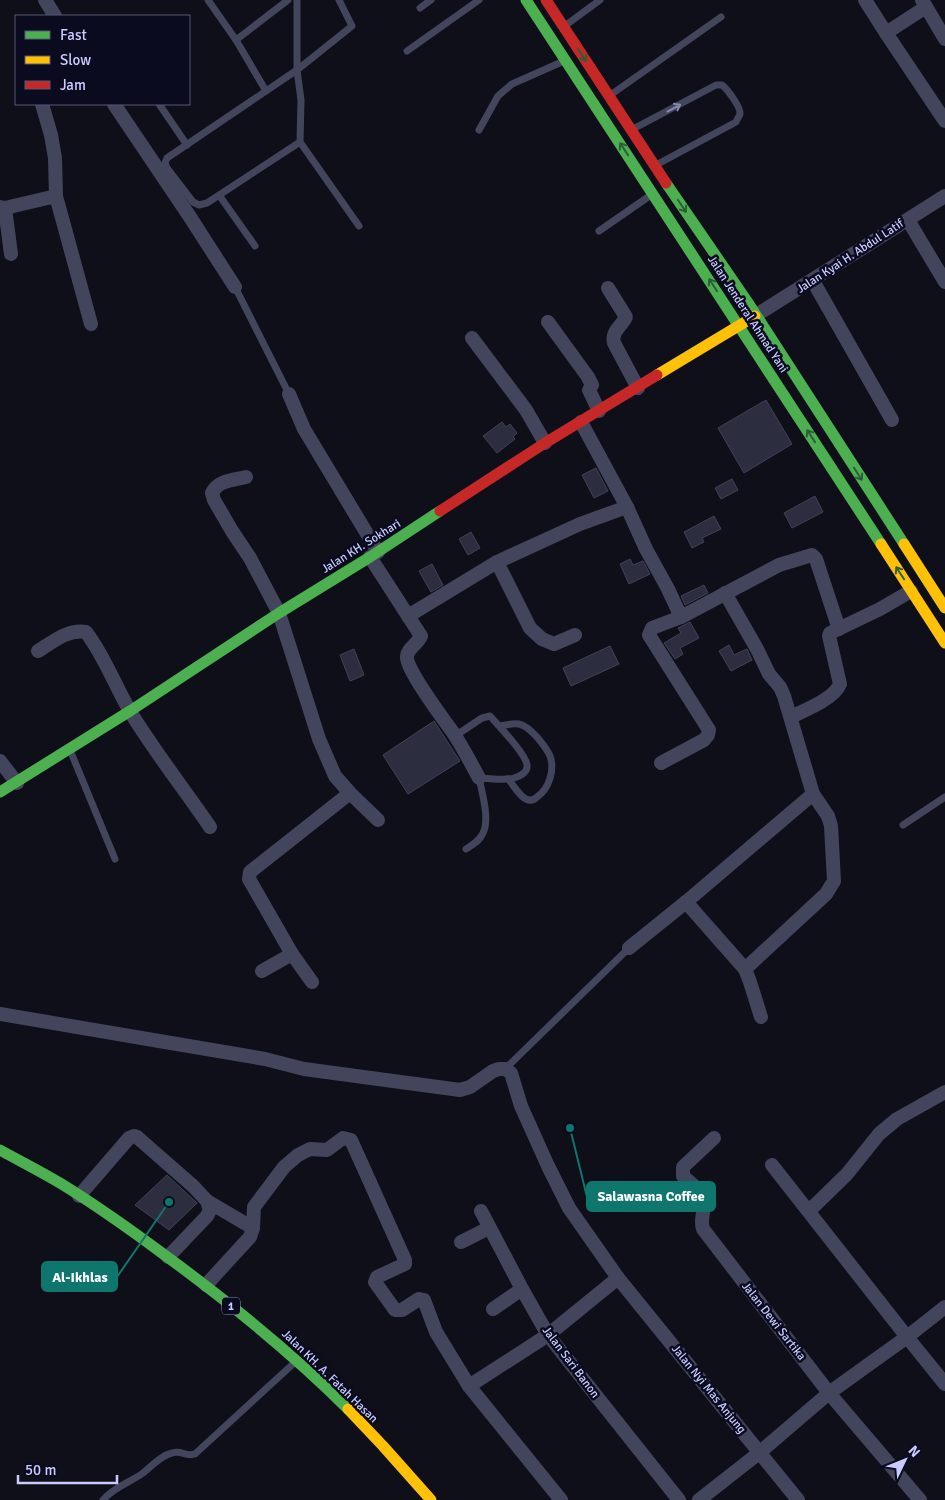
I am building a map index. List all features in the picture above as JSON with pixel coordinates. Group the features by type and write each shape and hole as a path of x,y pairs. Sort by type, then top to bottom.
{"main road":[{"name":"Jalan Jenderal Ahmad Yani","path":"526,0 740,325 945,643"},
{"name":"Jalan Jenderal Ahmad Yani","path":"546,0 631,131 756,316 945,608"},
{"name":"Jalan KH. Sokhari","path":"0,792 130,711 279,613 374,555 544,443 756,316"},
{"name":"Jalan KH. A. Fatah Hasan","path":"0,1150 79,1196 206,1285 297,1361 347,1409 431,1500"}],"street":[{"path":"45,0 55,15"},
{"path":"865,0 886,33 941,106 945,121"},
{"path":"886,33 924,3 945,39"},
{"path":"42,105 55,158 56,196 91,324"},
{"path":"115,105 235,287"},
{"path":"11,254 3,208 56,196"},
{"name":"Jalan Kyai H. Abdul Latif","path":"756,316 945,196"},
{"path":"908,220 945,282"},
{"path":"813,280 892,420"},
{"path":"608,288 626,317 617,328 613,339 614,343 638,388"},
{"path":"548,322 588,377 592,386 589,390 590,394 599,411"},
{"path":"472,338 526,410 544,443"},
{"path":"289,394 304,429 421,636 419,642 410,650 407,658 411,671 455,736 479,778"},
{"path":"581,422 627,507 646,549 682,617"},
{"path":"246,477 222,483 214,488 212,493 214,500 250,558 279,613 319,739 335,776 350,794 378,820"},
{"path":"408,616 497,562 580,524 627,507"},
{"path":"661,763 704,740 709,730 650,635 654,626 682,617 779,565 812,556 816,559 838,628"},
{"path":"497,562 530,628 542,639 554,644 575,635"},
{"path":"791,717 831,696 838,689 840,684 829,636 830,632 880,610 911,591"},
{"path":"725,593 770,674 780,686 813,794 828,816 831,826 834,881 826,894 745,970"},
{"path":"38,651 69,632 77,630 86,632 94,642 130,711 145,735 210,827"},
{"path":"0,761 17,783"},
{"path":"312,982 292,954 249,879 250,872 350,794"},
{"path":"629,948 813,794"},
{"path":"686,902 745,970 761,1017"},
{"path":"262,971 292,954"},
{"path":"0,1014 265,1059 313,1070 460,1090 470,1086 493,1071 505,1069"},
{"name":"Jalan Nyi Mas Anjung","path":"505,1069 510,1073 521,1106 569,1208 618,1278 798,1500"},
{"path":"809,1211 847,1174 879,1134 897,1119 945,1092"},
{"path":"79,1196 129,1138 134,1136 141,1140 207,1201 253,1228"},
{"path":"206,1285 250,1237 253,1228 254,1207 284,1167 298,1155 310,1149 327,1150 343,1138 351,1140 405,1260 405,1264 377,1277 376,1282 395,1310 402,1310 419,1299 424,1300 436,1332 469,1386 561,1500"},
{"name":"Jalan Dewi Sartika","path":"714,1138 683,1167 682,1171 704,1200 701,1219 703,1229 829,1393 920,1500"},
{"path":"772,1165 945,1384"},
{"path":"168,1257 207,1216 210,1210 207,1201"},
{"name":"Jalan Sari Banon","path":"481,1211 548,1335 679,1500"},
{"path":"461,1242 489,1228"},
{"path":"469,1386 548,1335 618,1278"},
{"path":"493,1309 522,1289"},
{"path":"699,1500 759,1453 829,1393 945,1307"}],"lane":[{"path":"208,0 236,40 266,91"},
{"path":"236,40 288,0"},
{"path":"297,0 297,70 301,100 300,142 360,226"},
{"path":"300,142 208,203 199,205 192,202 165,163 167,158 297,70 352,26 339,0"},
{"path":"420,8 431,0"},
{"path":"407,52 479,0"},
{"path":"550,36 600,0"},
{"path":"609,96 721,17"},
{"path":"479,130 498,96 512,84 566,60"},
{"path":"631,131 716,86 722,85 727,89 740,111 740,116 736,122 655,166"},
{"path":"160,105 187,145"},
{"path":"599,231 653,193"},
{"path":"219,195 255,246"},
{"path":"235,287 289,394"},
{"path":"455,736 482,718 490,716 500,726 527,766 523,774 508,779 479,778 486,821 484,832 477,842 466,848"},
{"path":"500,726 521,724 540,741 551,758 549,783 540,796 533,800 526,799 508,779"},
{"path":"69,750 115,859"},
{"path":"903,825 945,797"},
{"path":"505,1069 629,948"},
{"path":"103,1500 108,1494 142,1474 159,1459 171,1453 179,1452 188,1456 195,1454 297,1361"}],"building":[{"path":"766,400 792,444 744,473 718,428"},
{"path":"502,422 506,427 510,424 517,433 513,437 515,439 497,453 483,436"},
{"path":"596,468 608,491 594,498 582,475"},
{"path":"732,479 738,490 721,499 715,488"},
{"path":"815,496 823,512 792,528 784,513"},
{"path":"714,516 721,529 702,538 704,542 692,548 684,532"},
{"path":"471,532 480,548 468,555 459,539"},
{"path":"630,559 633,565 643,561 650,574 629,584 620,564"},
{"path":"432,564 443,585 431,592 419,571"},
{"path":"704,585 708,593 685,605 681,596"},
{"path":"690,622 699,638 680,648 683,654 675,659 664,643 681,633 678,628"},
{"path":"729,645 734,655 747,649 752,660 731,671 719,651"},
{"path":"610,646 619,664 571,686 563,668"},
{"path":"354,649 364,675 350,681 340,655"},
{"path":"434,721 460,761 408,794 383,755"},
{"path":"167,1175 197,1203 169,1230 135,1205"}],"traffic: fast":[{"path":"526,0 881,544"},
{"path":"666,183 747,301 904,544"},
{"path":"0,792 130,711 279,613 440,511"},
{"path":"0,1150 87,1200 127,1227 237,1310 283,1348 348,1409"}],"traffic: slow":[{"path":"657,375 755,316"},
{"path":"881,544 945,643"},
{"path":"904,544 945,608"},
{"path":"348,1409 431,1500"}],"traffic: jam":[{"path":"546,0 666,183"},
{"path":"440,511 545,443 657,375"}],"place":[{"name":"Salawasna Coffee","path":"570,1128"},
{"name":"Al-Ikhlas","path":"169,1202"}]}
